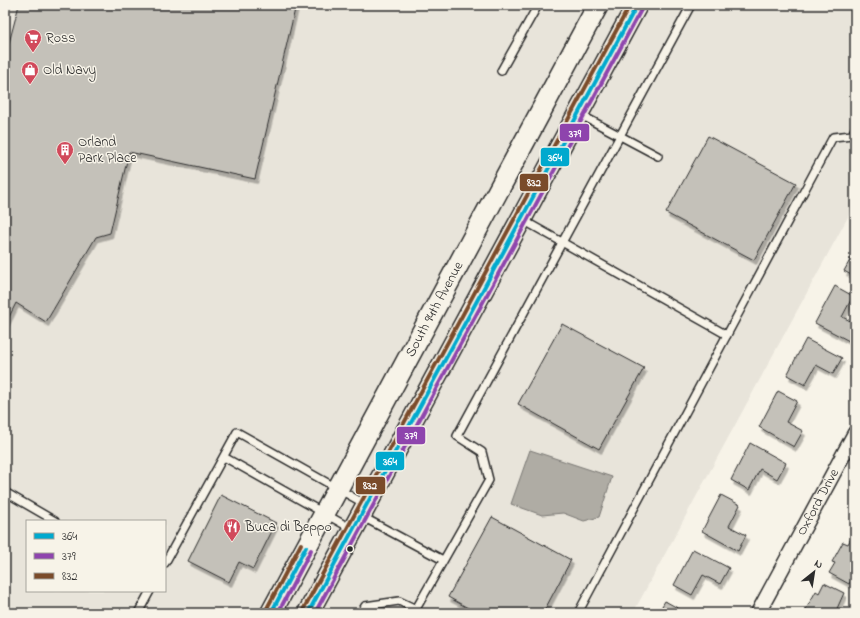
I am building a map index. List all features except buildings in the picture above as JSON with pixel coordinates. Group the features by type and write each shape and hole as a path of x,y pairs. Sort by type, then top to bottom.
{"street":[{"name":"South 94th Avenue","path":"271,613 598,5"},
{"path":"308,613 637,5"},
{"name":"Oxford Drive","path":"758,613 855,433"}],"lane":[{"path":"501,71 538,5"},
{"path":"361,613 365,606 399,601 416,609 489,480 482,452 457,436 691,5"},
{"path":"578,114 658,156"},
{"path":"578,613 833,137 852,135 855,129"},
{"path":"521,219 727,335"},
{"path":"166,561 237,432 337,489 360,517"},
{"path":"224,457 324,513 360,517 443,560"},
{"path":"5,492 53,520"},
{"path":"138,613 149,592"}],"shaded area":[{"path":"5,5 855,5 855,204 633,613 5,613"},
{"path":"530,450 612,477 599,517 584,521 563,513 542,515 511,504"}],"transit line":[{"name":"832","path":"303,610 630,5"},
{"name":"364","path":"308,613 637,5"},
{"name":"379","path":"315,613 642,8"},
{"name":"832","path":"266,610 301,544"},
{"name":"364","path":"271,613 306,547"},
{"name":"379","path":"278,613 311,550"}],"place":[{"name":"Ross","path":"33,53"},
{"name":"Old Navy","path":"30,85"},
{"name":"Orland Park Place","path":"65,165"},
{"name":"Buca di Beppo","path":"232,542"}]}
